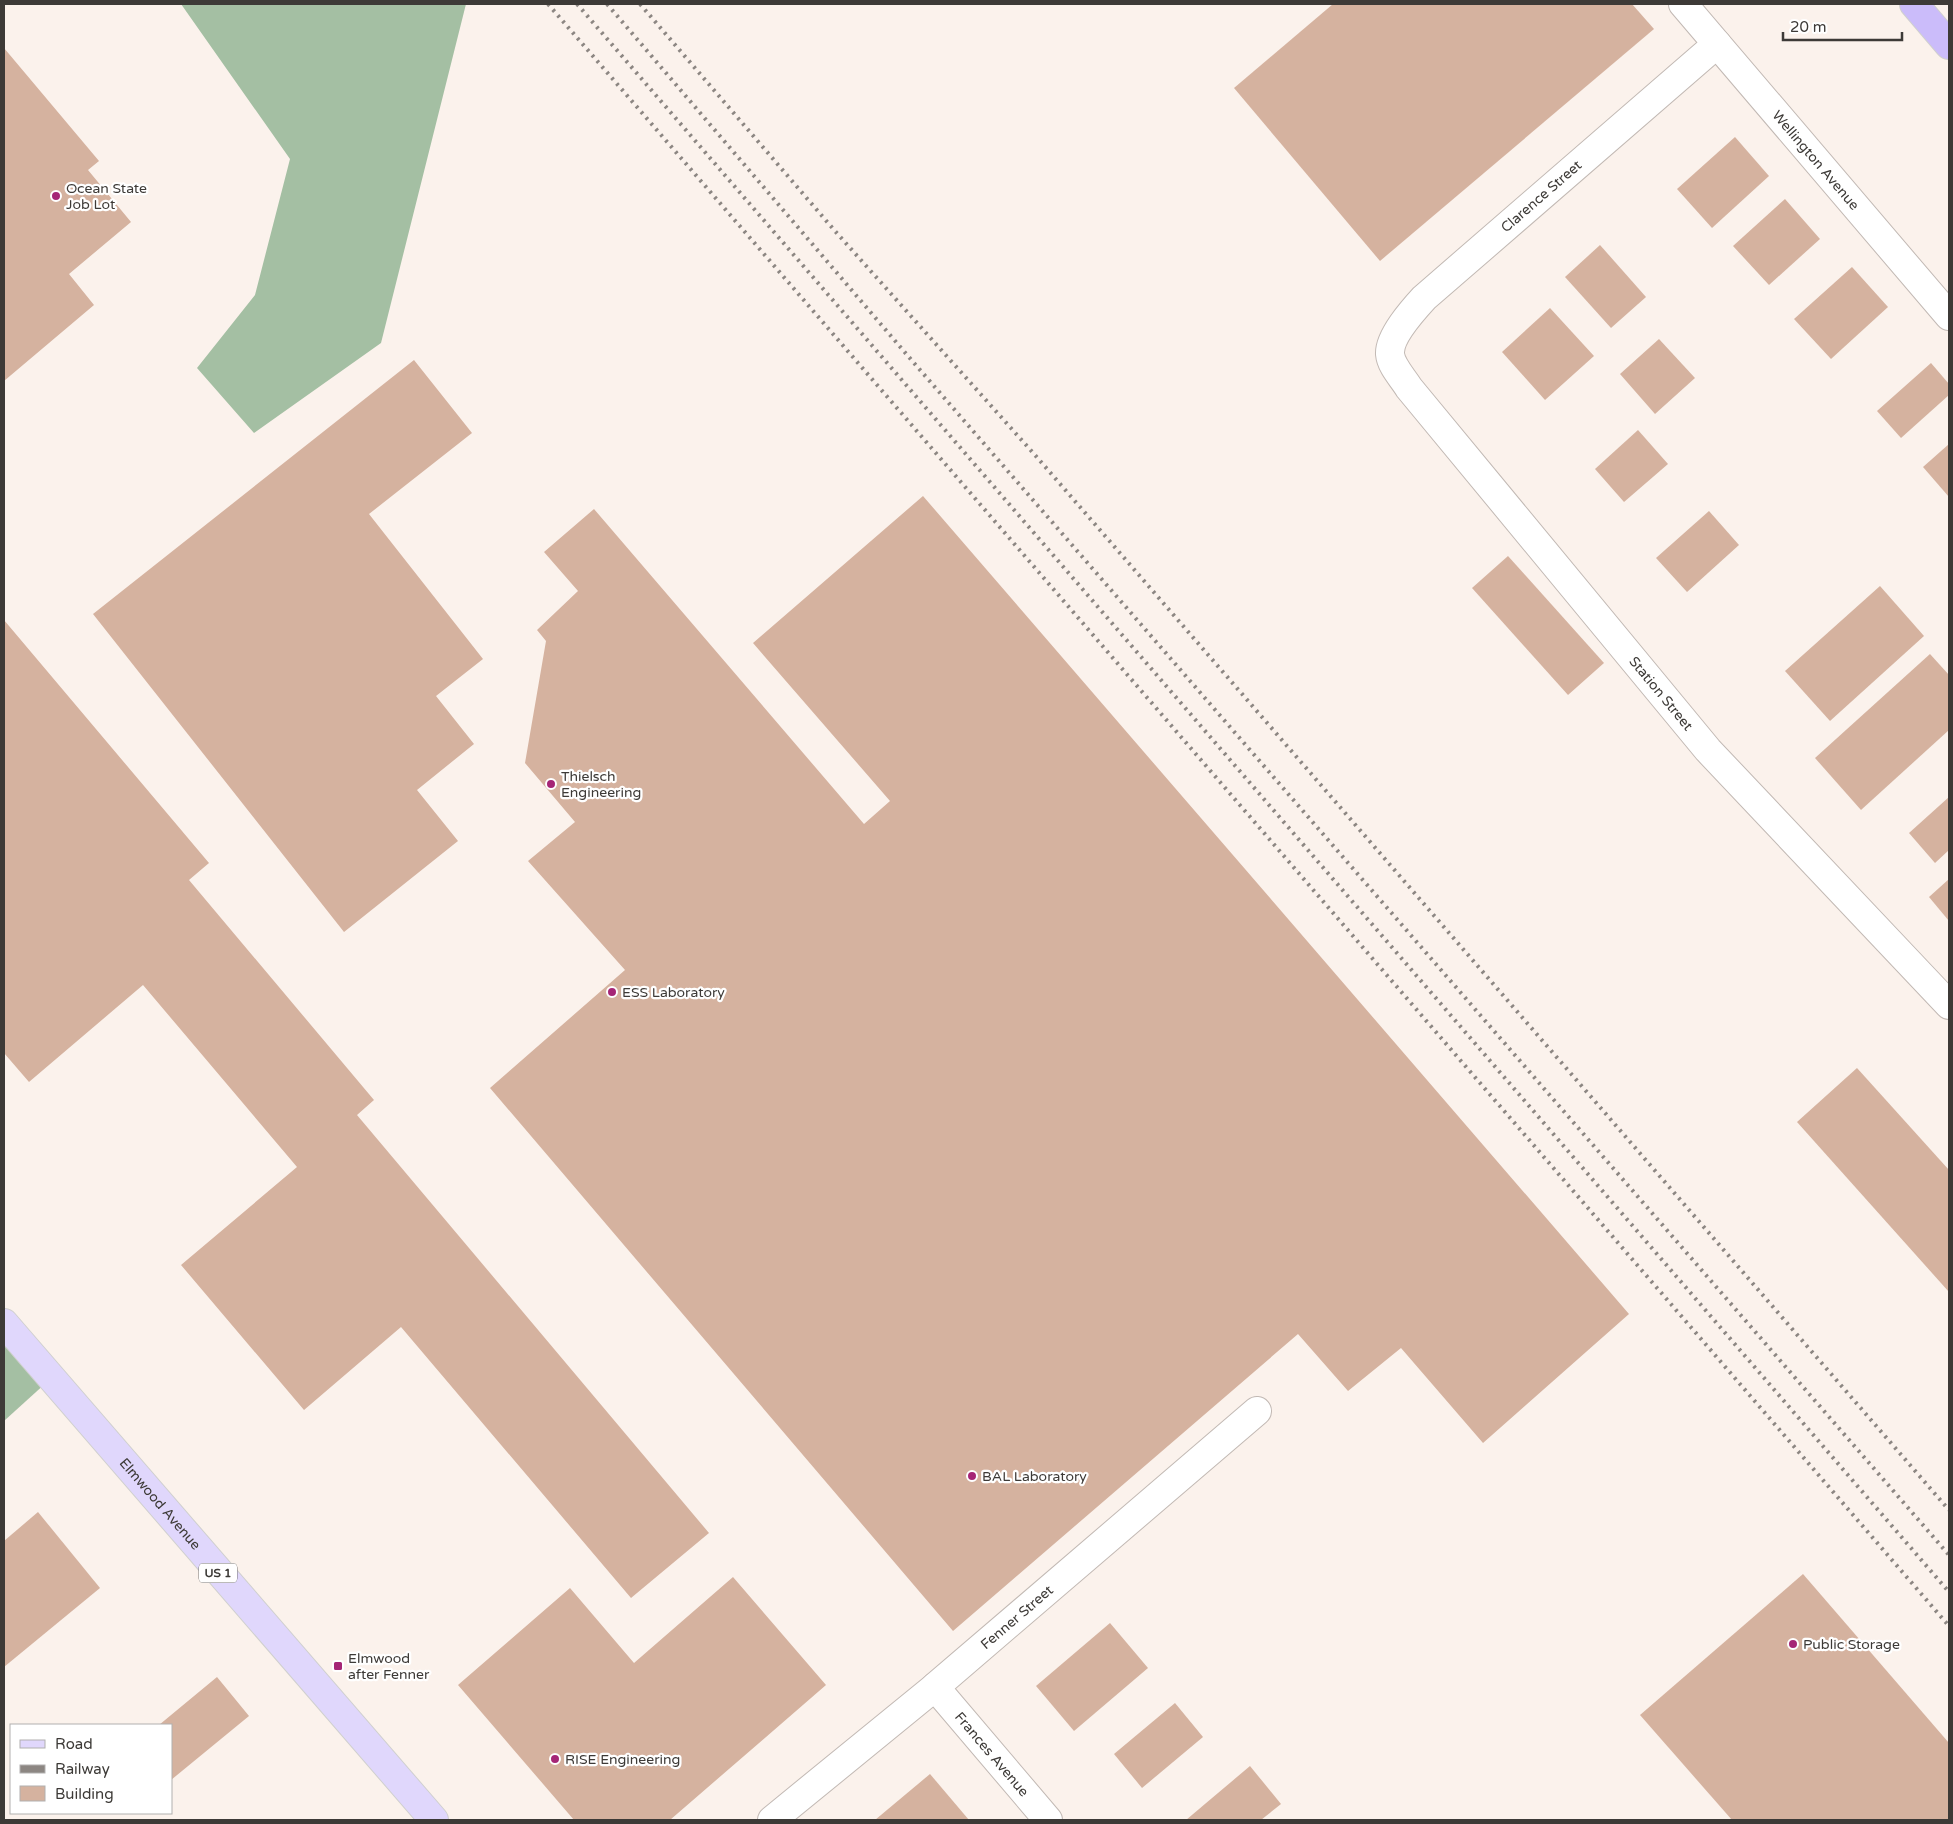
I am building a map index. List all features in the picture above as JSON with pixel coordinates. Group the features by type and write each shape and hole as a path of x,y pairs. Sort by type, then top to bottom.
{"highway":[{"path":"1914,4 1949,45"}],"main road":[{"name":"Elmwood Avenue","path":"4,1323 434,1820"}],"street":[{"name":"Wellington Avenue","path":"1683,4 1949,316"},
{"name":"Clarence Street","path":"1394,365 1390,353 1396,334 1424,298 1717,44"},
{"name":"Station Street","path":"1394,365 1409,388 1708,750 1949,1005"},
{"name":"Fenner Street","path":"772,1820 935,1687 1257,1411"},
{"name":"Frances Avenue","path":"935,1687 1048,1820"}],"green space":[{"path":"181,4 466,4 381,343 254,433 197,368 255,295 290,159"},
{"path":"4,1325 47,1382 4,1421"}],"building":[{"path":"1333,4 1632,4 1654,29 1380,261 1234,88"},
{"name":"Ocean State Job Lot","path":"4,48 99,161 88,170 131,222 69,274 94,305 4,381"},
{"path":"1735,137 1769,176 1712,228 1677,189"},
{"path":"1785,199 1820,239 1769,285 1733,246"},
{"path":"1600,245 1646,297 1611,328 1565,277"},
{"path":"1852,267 1888,307 1831,359 1794,319"},
{"path":"1550,308 1594,356 1545,400 1502,352"},
{"path":"1659,339 1695,378 1655,414 1620,374"},
{"path":"414,360 472,433 369,514 483,659 436,696 474,744 417,790 458,841 344,932 93,614"},
{"path":"1931,363 1949,384 1949,395 1901,438 1877,411"},
{"path":"1638,430 1668,464 1624,502 1595,469"},
{"path":"1949,444 1949,497 1923,467"},
{"path":"923,496 1629,1314 1483,1443 1401,1348 1348,1391 1298,1334 953,1631 490,1088 625,970 528,861 575,822 525,763 546,641 537,630 578,591 544,552 594,509 864,824 890,801 753,643"},
{"path":"1709,511 1739,545 1687,592 1656,558"},
{"path":"1508,556 1604,663 1568,695 1472,588"},
{"path":"1880,586 1924,636 1830,721 1785,671"},
{"path":"4,620 209,863 189,880 374,1100 357,1115 709,1533 631,1598 401,1327 304,1410 181,1265 297,1167 143,985 29,1082 4,1053"},
{"path":"1930,654 1949,675 1949,730 1861,810 1815,758"},
{"path":"1949,797 1949,850 1935,863 1909,833"},
{"path":"1949,879 1949,921 1929,897"},
{"path":"1857,1068 1949,1170 1949,1292 1797,1122"},
{"path":"38,1512 100,1588 4,1667 4,1541"},
{"name":"Public Storage","path":"1803,1574 1949,1743 1949,1820 1732,1820 1640,1715"},
{"path":"733,1577 826,1685 670,1820 574,1820 458,1685 570,1588 634,1663"},
{"path":"1110,1623 1148,1668 1074,1731 1036,1686"},
{"path":"217,1677 249,1716 172,1779 172,1724 160,1724"},
{"path":"1175,1703 1203,1737 1142,1788 1114,1754"},
{"path":"1250,1766 1281,1804 1261,1820 1186,1820"},
{"path":"930,1774 969,1820 875,1820"}],"railway":[{"path":"548,4 1949,1626"},
{"path":"577,4 1949,1592"},
{"path":"607,4 914,363 1949,1555"},
{"path":"640,4 835,231 1035,455 1949,1510"}],"place":[{"name":"Ocean State Job Lot","path":"56,196"},
{"name":"Thielsch Engineering","path":"551,784"},
{"name":"ESS Laboratory","path":"612,992"},
{"name":"BAL Laboratory","path":"972,1476"},
{"name":"Public Storage","path":"1793,1644"},
{"name":"Elmwood after Fenner","path":"338,1666"},
{"name":"RISE Engineering","path":"555,1759"}]}
